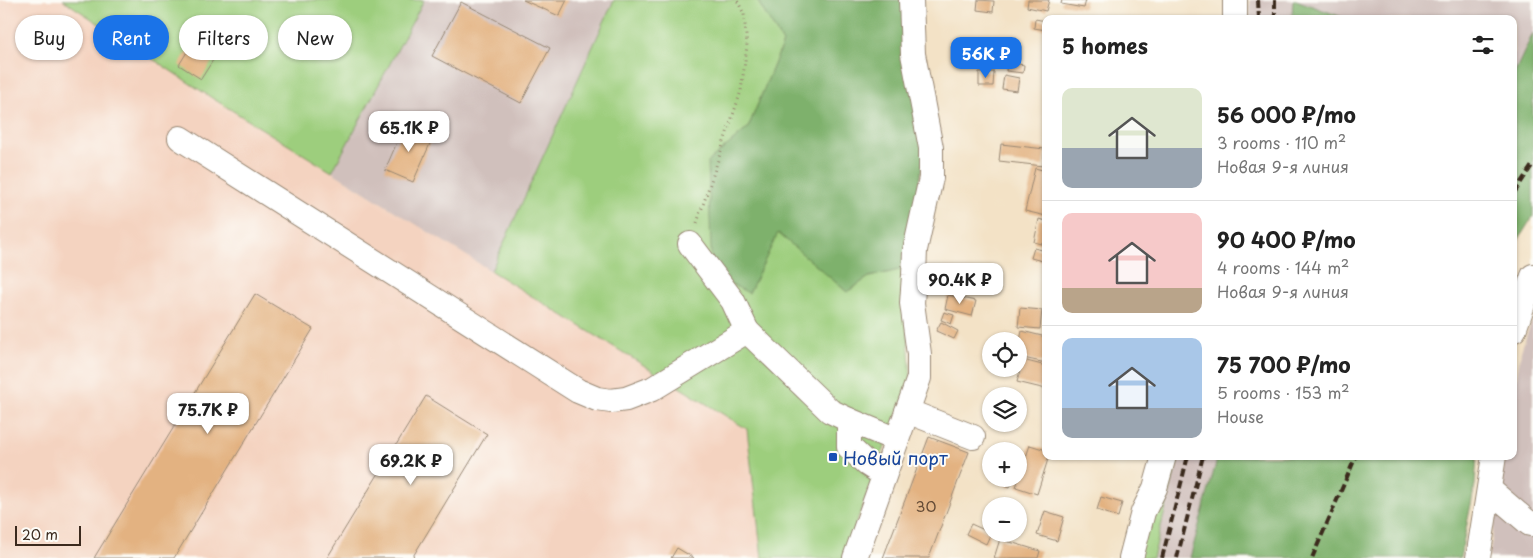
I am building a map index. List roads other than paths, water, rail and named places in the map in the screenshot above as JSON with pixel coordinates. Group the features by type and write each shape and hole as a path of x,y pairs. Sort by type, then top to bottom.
{"street":[{"path":"856,558 919,378 919,354 912,303 915,250 931,178 931,148 913,54 911,0"},
{"path":"1235,0 1235,15"},
{"path":"180,138 578,391 597,399 611,401 626,399 652,389 747,331"},
{"path":"690,244 733,301 747,331 830,411 897,440"},
{"path":"1517,321 1533,276"},
{"path":"907,411 973,436"},
{"path":"849,420 849,447 867,464 884,475"},
{"path":"1131,558 1143,512 1155,488 1163,460"},
{"path":"1478,558 1494,460"},
{"path":"1490,490 1532,527"}],"railway":[{"path":"1258,0 1259,15"},
{"path":"1275,0 1275,15"},
{"path":"1517,188 1533,164"},
{"path":"1162,558 1187,460"},
{"path":"1177,558 1202,460"},
{"path":"1312,558 1354,460"}],"place":[{"name":"Новый порт","path":"833,457"}]}
